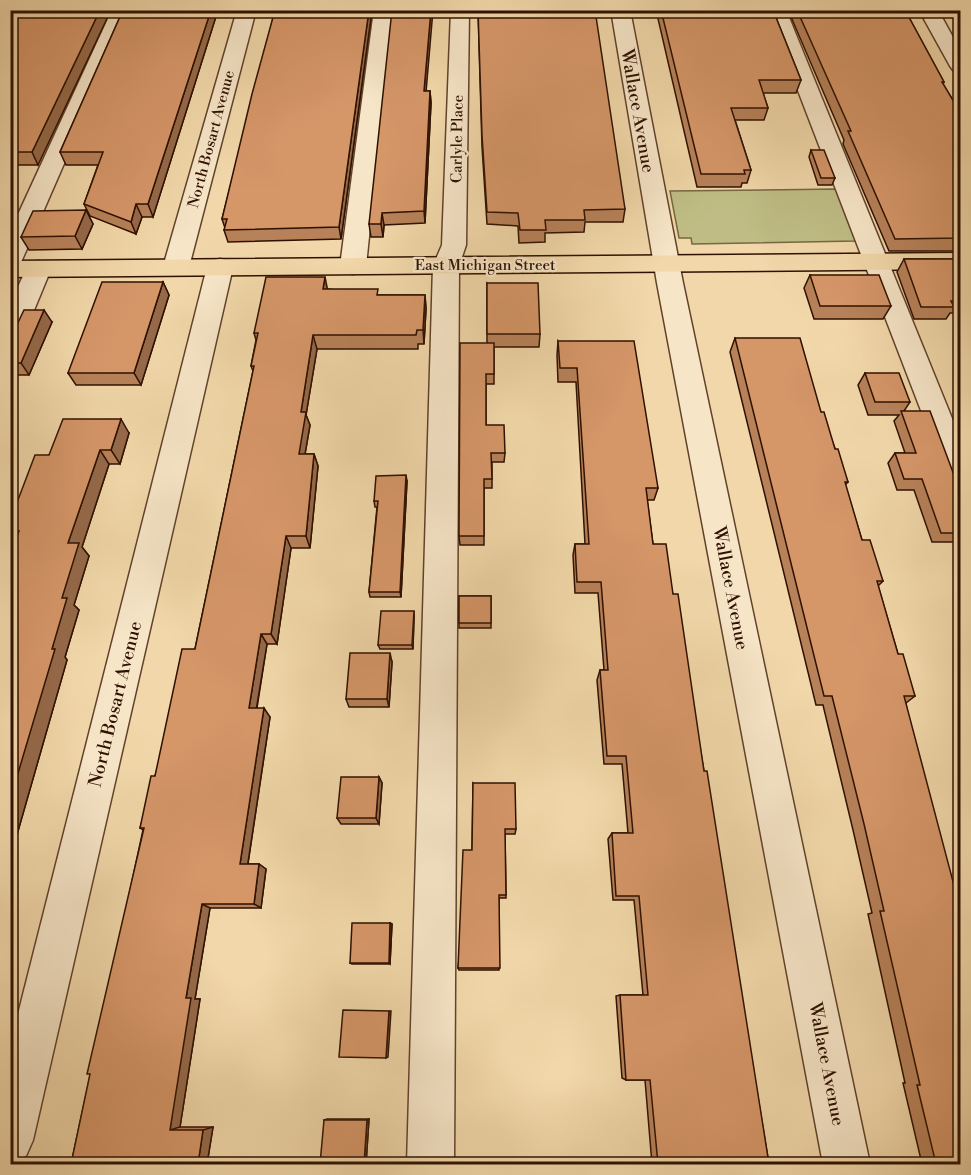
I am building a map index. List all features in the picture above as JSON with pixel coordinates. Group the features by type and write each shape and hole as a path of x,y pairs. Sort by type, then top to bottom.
{"main road":[{"name":"East Michigan Street","path":"10,269 960,261"}],"street":[{"path":"10,260 122,10"},
{"name":"North Bosart Avenue","path":"176,267 247,10"},
{"path":"353,266 383,10"},
{"name":"Carlyle Place","path":"430,1164 446,266 454,245 460,10"},
{"name":"Wallace Avenue","path":"620,10 666,264 847,1164"},
{"path":"776,10 960,473"},
{"path":"928,10 959,62"},
{"path":"948,10 960,31"},
{"name":"North Bosart Avenue","path":"10,1140 220,267"},
{"path":"10,337 38,269"}],"shaded area":[{"path":"838,189 856,241 692,244 691,238 679,238 670,191"}],"building":[{"path":"10,10 100,10 32,152 10,152"},
{"path":"123,10 211,10 148,204 136,204 131,222 84,204 103,152 60,152"},
{"path":"275,10 369,10 339,227 224,230 227,219 222,219"},
{"path":"392,10 431,10 424,91 430,91 424,211 382,213 381,224 369,224"},
{"path":"478,10 595,10 625,209 584,210 585,220 545,220 546,230 520,230 518,213 487,212"},
{"path":"661,10 773,10 801,80 759,80 768,108 731,108 751,170 744,170 745,174 701,174"},
{"path":"797,10 905,10 960,112 960,238 895,239 848,131 851,131"},
{"path":"811,150 824,150 835,178 821,178"},
{"path":"86,210 75,236 21,237 33,211"},
{"path":"904,259 960,259 960,301 951,301 954,307 921,307"},
{"path":"810,275 879,275 891,306 820,306"},
{"path":"266,277 325,277 323,289 378,289 377,295 425,295 423,330 417,330 416,335 313,335 301,412 306,412 299,454 314,454 306,536 286,536 271,634 261,634 249,708 264,708 240,864 259,864 254,904 202,904 186,998 191,998 170,1130 203,1130 198,1164 71,1164 90,1074 87,1074 144,828 140,828 151,776 155,776 182,649 195,649 254,366 251,366 258,333 254,333"},
{"path":"102,282 163,282 134,373 68,373"},
{"path":"487,283 538,283 540,334 487,334"},
{"path":"24,310 44,310 21,363 10,363 10,334 13,333"},
{"path":"735,338 800,338 821,412 824,412 835,449 838,449 862,540 870,540 883,581 877,581 898,654 903,654 915,696 904,696 960,908 960,1164 936,1164 880,911 884,911 864,824 832,696 824,696"},
{"path":"558,341 634,341 658,488 646,488 653,544 666,544 673,594 678,594 704,771 707,771 769,1164 658,1164 650,1080 626,1080 620,995 648,995 639,896 616,896 612,833 633,833 626,756 607,756 600,670 608,670 601,582 577,582 575,544 589,544 577,368 560,368"},
{"path":"460,343 494,343 494,374 486,374 486,425 504,425 505,453 491,453 492,479 484,479 484,536 459,536"},
{"path":"865,373 899,373 910,402 875,402"},
{"path":"901,411 930,411 960,491 960,533 941,533 922,479 904,479 895,453 916,453"},
{"path":"63,419 121,419 111,450 100,450 68,543 79,543 62,598 67,598 52,649 55,649 10,800 10,554 19,531 10,531 10,521 35,455 49,455"},
{"path":"406,475 400,592 369,592 378,501 374,501 376,476"},
{"path":"459,596 491,596 491,623 459,623"},
{"path":"381,611 414,611 412,645 378,645"},
{"path":"350,653 390,653 387,699 346,699"},
{"path":"341,777 379,777 376,818 337,818"},
{"path":"473,783 515,783 516,829 505,829 506,895 499,895 500,968 458,968 463,850 472,850"},
{"path":"352,923 390,923 389,963 350,963"},
{"path":"343,1010 389,1011 386,1058 339,1057"},
{"path":"324,1120 367,1120 364,1164 320,1164"}]}
